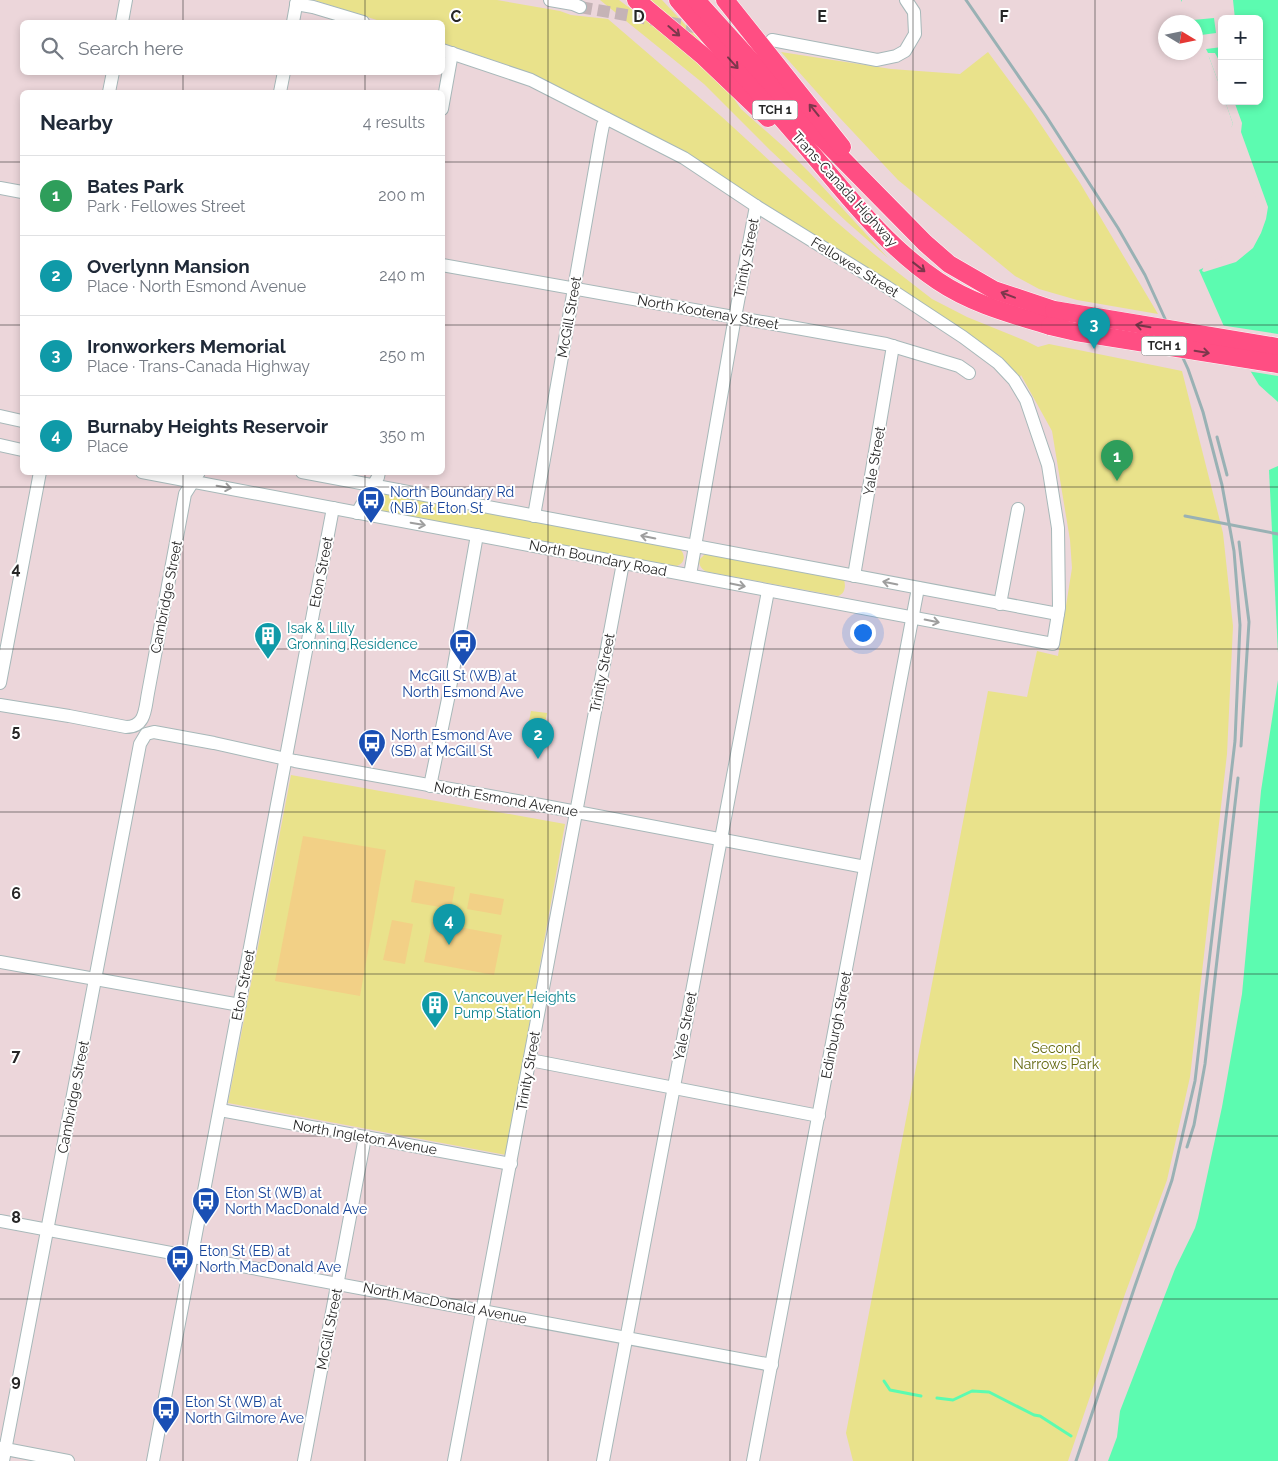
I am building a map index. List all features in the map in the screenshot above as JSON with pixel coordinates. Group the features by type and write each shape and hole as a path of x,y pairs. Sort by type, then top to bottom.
{"highway":[{"path":"636,0 675,31 738,89 871,222"},
{"name":"Trans-Canada Highway","path":"678,0 871,222 917,266 938,282 986,306 1052,318"},
{"name":"Trans-Canada Highway","path":"696,0 808,124 925,244 948,264 994,290 1052,318"},
{"path":"725,0 887,204"},
{"name":"TCH 1","path":"1052,318 1278,347"},
{"name":"TCH 1","path":"1052,318 1076,332 1278,364"}],"street":[{"path":"122,20 126,0"},
{"path":"550,0 580,7"},
{"path":"772,40 877,60 896,56 905,51 915,34 914,12 906,0"},
{"path":"293,20 297,2 357,20"},
{"path":"445,74 447,51"},
{"name":"Fellowes Street","path":"447,51 531,80 684,158 756,206 887,287 988,354 1014,380 1021,390 1031,410 1048,465 1058,528 1059,608 1053,644"},
{"path":"109,90 112,75"},
{"path":"280,90 283,75"},
{"path":"444,90 445,75"},
{"name":"McGill Street","path":"534,516 603,125 607,119"},
{"path":"0,188 20,192"},
{"name":"Trinity Street","path":"690,575 756,206"},
{"name":"North Kootenay Street","path":"445,266 894,346 960,366 969,372"},
{"name":"Yale Street","path":"854,576 894,346"},
{"path":"0,416 20,420"},
{"path":"0,446 20,450"},
{"path":"0,683 39,475"},
{"name":"North Boundary Road","path":"174,475 196,477 357,513 1053,644"},
{"path":"317,475 1058,614"},
{"path":"357,513 378,475"},
{"name":"Cambridge Street","path":"3,1453 48,1230 140,744 143,717 185,494 196,477"},
{"name":"Eton Street","path":"153,1461 333,508"},
{"path":"1000,604 1018,509"},
{"path":"430,786 448,700 477,535"},
{"name":"Trinity Street","path":"454,1461 623,563"},
{"name":"Edinburgh Street","path":"753,1461 918,588"},
{"name":"Yale Street","path":"604,1461 768,591"},
{"name":"North Esmond Avenue","path":"0,705 133,727 286,759 865,867"},
{"path":"0,962 240,1005"},
{"path":"530,1060 819,1116"},
{"name":"North Ingleton Avenue","path":"220,1110 511,1164"},
{"name":"McGill Street","path":"304,1461 365,1137"},
{"name":"North MacDonald Avenue","path":"0,1220 772,1365"},
{"path":"3,1453 68,1461"}],"green space":[{"name":"Second Narrows Park","path":"314,0 497,0 560,11 571,15 608,19 722,117 833,219 932,299 967,317 1038,347 1049,344 1182,371 1223,533 1233,626 1227,754 1190,1077 1167,1180 1125,1294 1068,1461 853,1461 846,1433 988,691 1027,697 1037,651 1058,656 1072,568 1070,540 1052,431 1021,375 1020,377 999,355 951,322 735,185 663,142 530,73 445,44 445,20 377,20"},
{"path":"600,0 619,0 659,30 726,87 741,109 809,172 888,258 771,151 704,84"},
{"path":"647,0 662,0 707,48 705,51"},
{"path":"781,52 891,69 960,74 988,52 1031,110 1080,183 1158,314 1077,300 1039,289 1015,276 898,180"},
{"path":"380,493 680,549 684,559 676,566 381,511 374,504 375,497"},
{"path":"705,554 844,580 844,590 838,596 708,572 701,568 699,562"},
{"path":"531,711 547,713 544,729 528,726"},
{"path":"291,775 565,824 506,1155 228,1103"}],"shaded area":[{"path":"1174,0 1278,0 1278,402 1259,385 1226,331 1199,270 1231,255 1249,241 1258,222 1259,200 1231,128 1233,124 1226,105 1263,105 1263,15 1218,15 1218,81 1209,57 1203,48 1203,15 1182,15"},
{"path":"1278,466 1278,653 1269,470"},
{"path":"1278,680 1278,1461 1108,1461 1117,1437 1120,1411 1175,1269 1198,1218 1222,1107 1242,994 1261,791"},
{"path":"303,836 386,850 360,996 275,981"},
{"path":"415,880 455,887 451,909 411,902"},
{"path":"470,893 504,899 501,915 467,909"},
{"path":"392,920 413,924 405,964 383,960"},
{"path":"432,922 502,935 494,975 424,962"}],"pier":[{"path":"1172,0 1181,0 1182,2 1182,0 1233,0 1235,15 1218,15 1218,48 1206,49 1208,53 1215,53 1218,59 1218,81 1209,57 1203,52 1203,35 1216,33 1214,18 1203,19 1203,15 1180,15"},
{"path":"1226,105 1235,105 1242,123 1241,132 1268,207 1266,219 1253,248 1236,262 1204,272 1202,271 1204,266 1229,253 1247,239 1256,221 1257,201 1230,129 1233,124"},
{"path":"1220,325 1278,334 1278,376 1247,371"}],"waterway":[{"path":"884,1381 890,1390 921,1396"},
{"path":"937,1398 953,1400 972,1391 989,1392 1034,1415 1040,1416 1071,1436"}],"tunnel":[{"path":"580,7 757,38"}],"railway":[{"path":"966,0 1046,116 1118,228 1145,275 1188,369 1203,412 1222,485 1234,551 1240,625 1235,741 1195,1081 1172,1180 1076,1461"},
{"path":"1217,437 1227,475"},
{"path":"1185,516 1278,534"},
{"path":"1239,542 1249,622 1241,746"},
{"path":"1187,1147 1194,1125 1205,1064 1238,778"}],"place":[{"name":"Ironworkers Memorial","path":"1094,349"},
{"name":"Bates Park","path":"1117,481"},
{"name":"North Boundary Rd (NB) at Eton St","path":"371,524"},
{"name":"Isak & Lilly Gronning Residence","path":"268,660"},
{"name":"McGill St (WB) at North Esmond Ave","path":"463,667"},
{"name":"Overlynn Mansion","path":"538,759"},
{"name":"North Esmond Ave (SB) at McGill St","path":"372,767"},
{"name":"Burnaby Heights Reservoir","path":"449,945"},
{"name":"Vancouver Heights Pump Station","path":"435,1029"},
{"name":"Eton St (WB) at North MacDonald Ave","path":"206,1225"},
{"name":"Eton St (EB) at North MacDonald Ave","path":"180,1283"},
{"name":"Eton St (WB) at North Gilmore Ave","path":"166,1434"}]}
